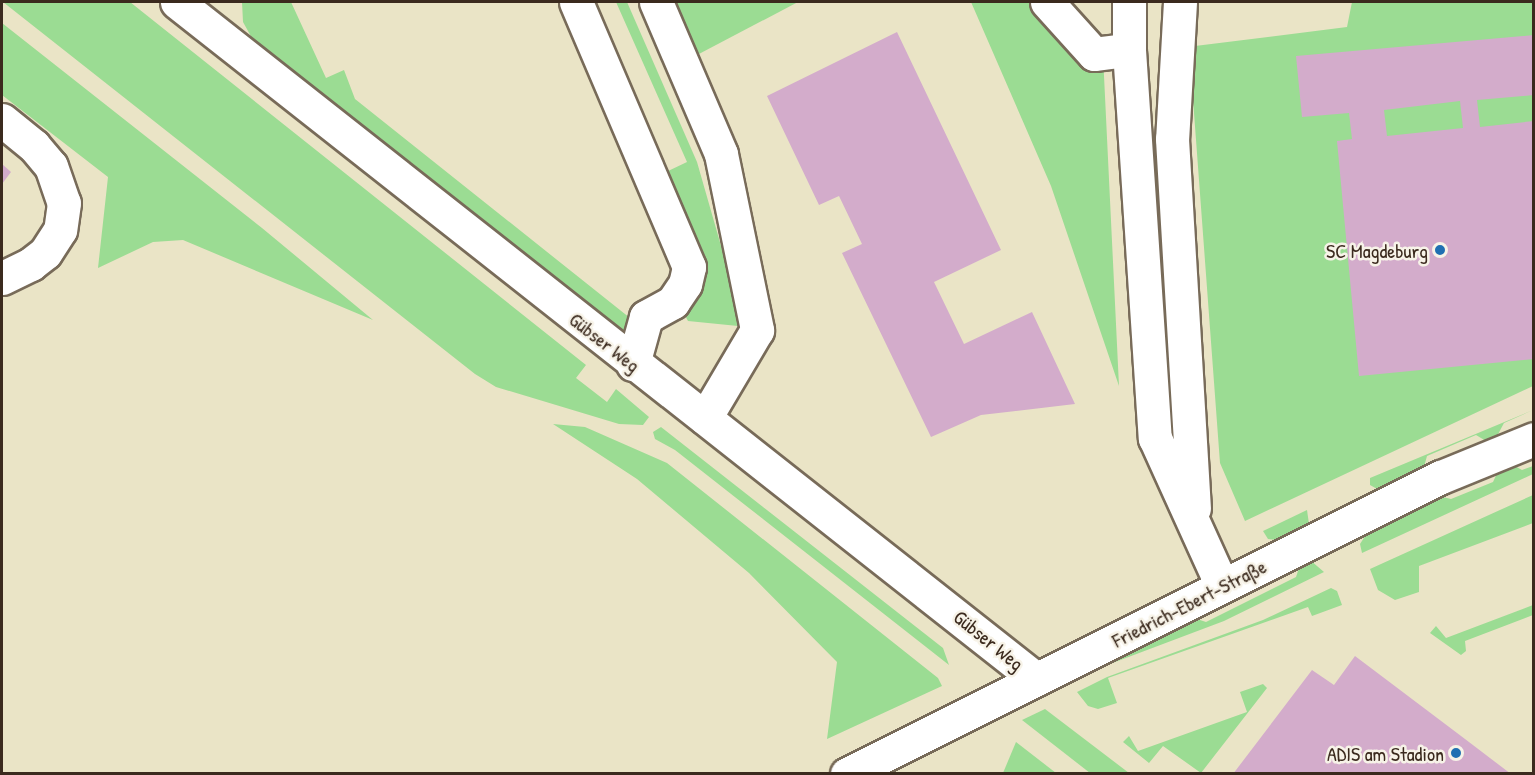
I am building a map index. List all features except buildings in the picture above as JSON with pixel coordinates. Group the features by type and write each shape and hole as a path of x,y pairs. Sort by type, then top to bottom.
{"street":[{"path":"576,2 689,267 686,284 673,302 646,317 633,364"},
{"path":"656,2 722,154 757,330 705,418"},
{"path":"1047,2 1094,54 1129,50"},
{"path":"1129,2 1129,50 1155,438 1222,586"},
{"path":"1180,2 1172,139 1195,528"},
{"name":"Gübser Weg","path":"193,6 633,364 1036,679"},
{"path":"2,120 34,146 51,166 64,203 60,230 45,253 31,264 2,278"},
{"name":"Friedrich-Ebert-Straße","path":"847,774 1441,477 1533,439"}],"green space":[{"path":"3,2 130,2 586,365 576,378 607,402 616,389 649,417 643,425 619,424 496,387 475,374"},
{"path":"242,2 291,2 326,78 344,70 355,99 630,318 626,333 253,40 243,22"},
{"path":"616,2 627,2 697,162 738,305 749,305 738,326 688,321 682,310 703,280 707,265 666,172 687,162"},
{"path":"674,2 798,2 697,55"},
{"path":"971,2 1047,2 1103,55 1119,386 1051,186"},
{"path":"1352,2 1533,2 1533,386 1245,521 1220,463 1192,86 1195,46 1347,27"},
{"path":"2,23 262,228 373,320 183,240 153,242 98,268 108,177 2,95"},
{"path":"1533,410 1504,423 1496,438 1486,441 1476,435 1427,456 1424,467 1379,490 1370,485 1370,478"},
{"path":"553,424 585,427 667,463 938,678 942,686 827,739 837,662 749,573 637,479"},
{"path":"661,427 943,648 949,665 675,450 655,439 653,432"},
{"path":"1511,464 1522,470 1533,466 1533,474 1362,553 1360,544 1369,530 1439,496 1451,499 1493,482 1499,469"},
{"path":"1533,495 1533,523 1419,566 1419,592 1395,600 1378,590 1370,569"},
{"path":"1307,510 1309,524 1278,540 1268,539 1263,531"},
{"path":"1310,560 1324,572 1224,621 1102,667 1194,618 1206,622 1296,577 1300,565"},
{"path":"1331,588 1337,591 1342,605 1312,616 1308,607 1108,678 1117,703 1098,709 1088,706 1077,692 1107,677 1263,620"},
{"path":"1533,605 1533,615 1465,641 1466,651 1461,655 1430,633 1436,626 1446,638"},
{"path":"1263,684 1267,688 1201,773 1163,746 1149,763 1123,742 1129,736 1138,751 1247,712 1240,692"},
{"path":"1045,709 1129,773 1090,773 1022,720"},
{"path":"1016,742 1056,773 1003,773"}],"place":[{"name":"SC Magdeburg","path":"1440,250"},
{"name":"ADIS am Stadion","path":"1456,753"}]}
